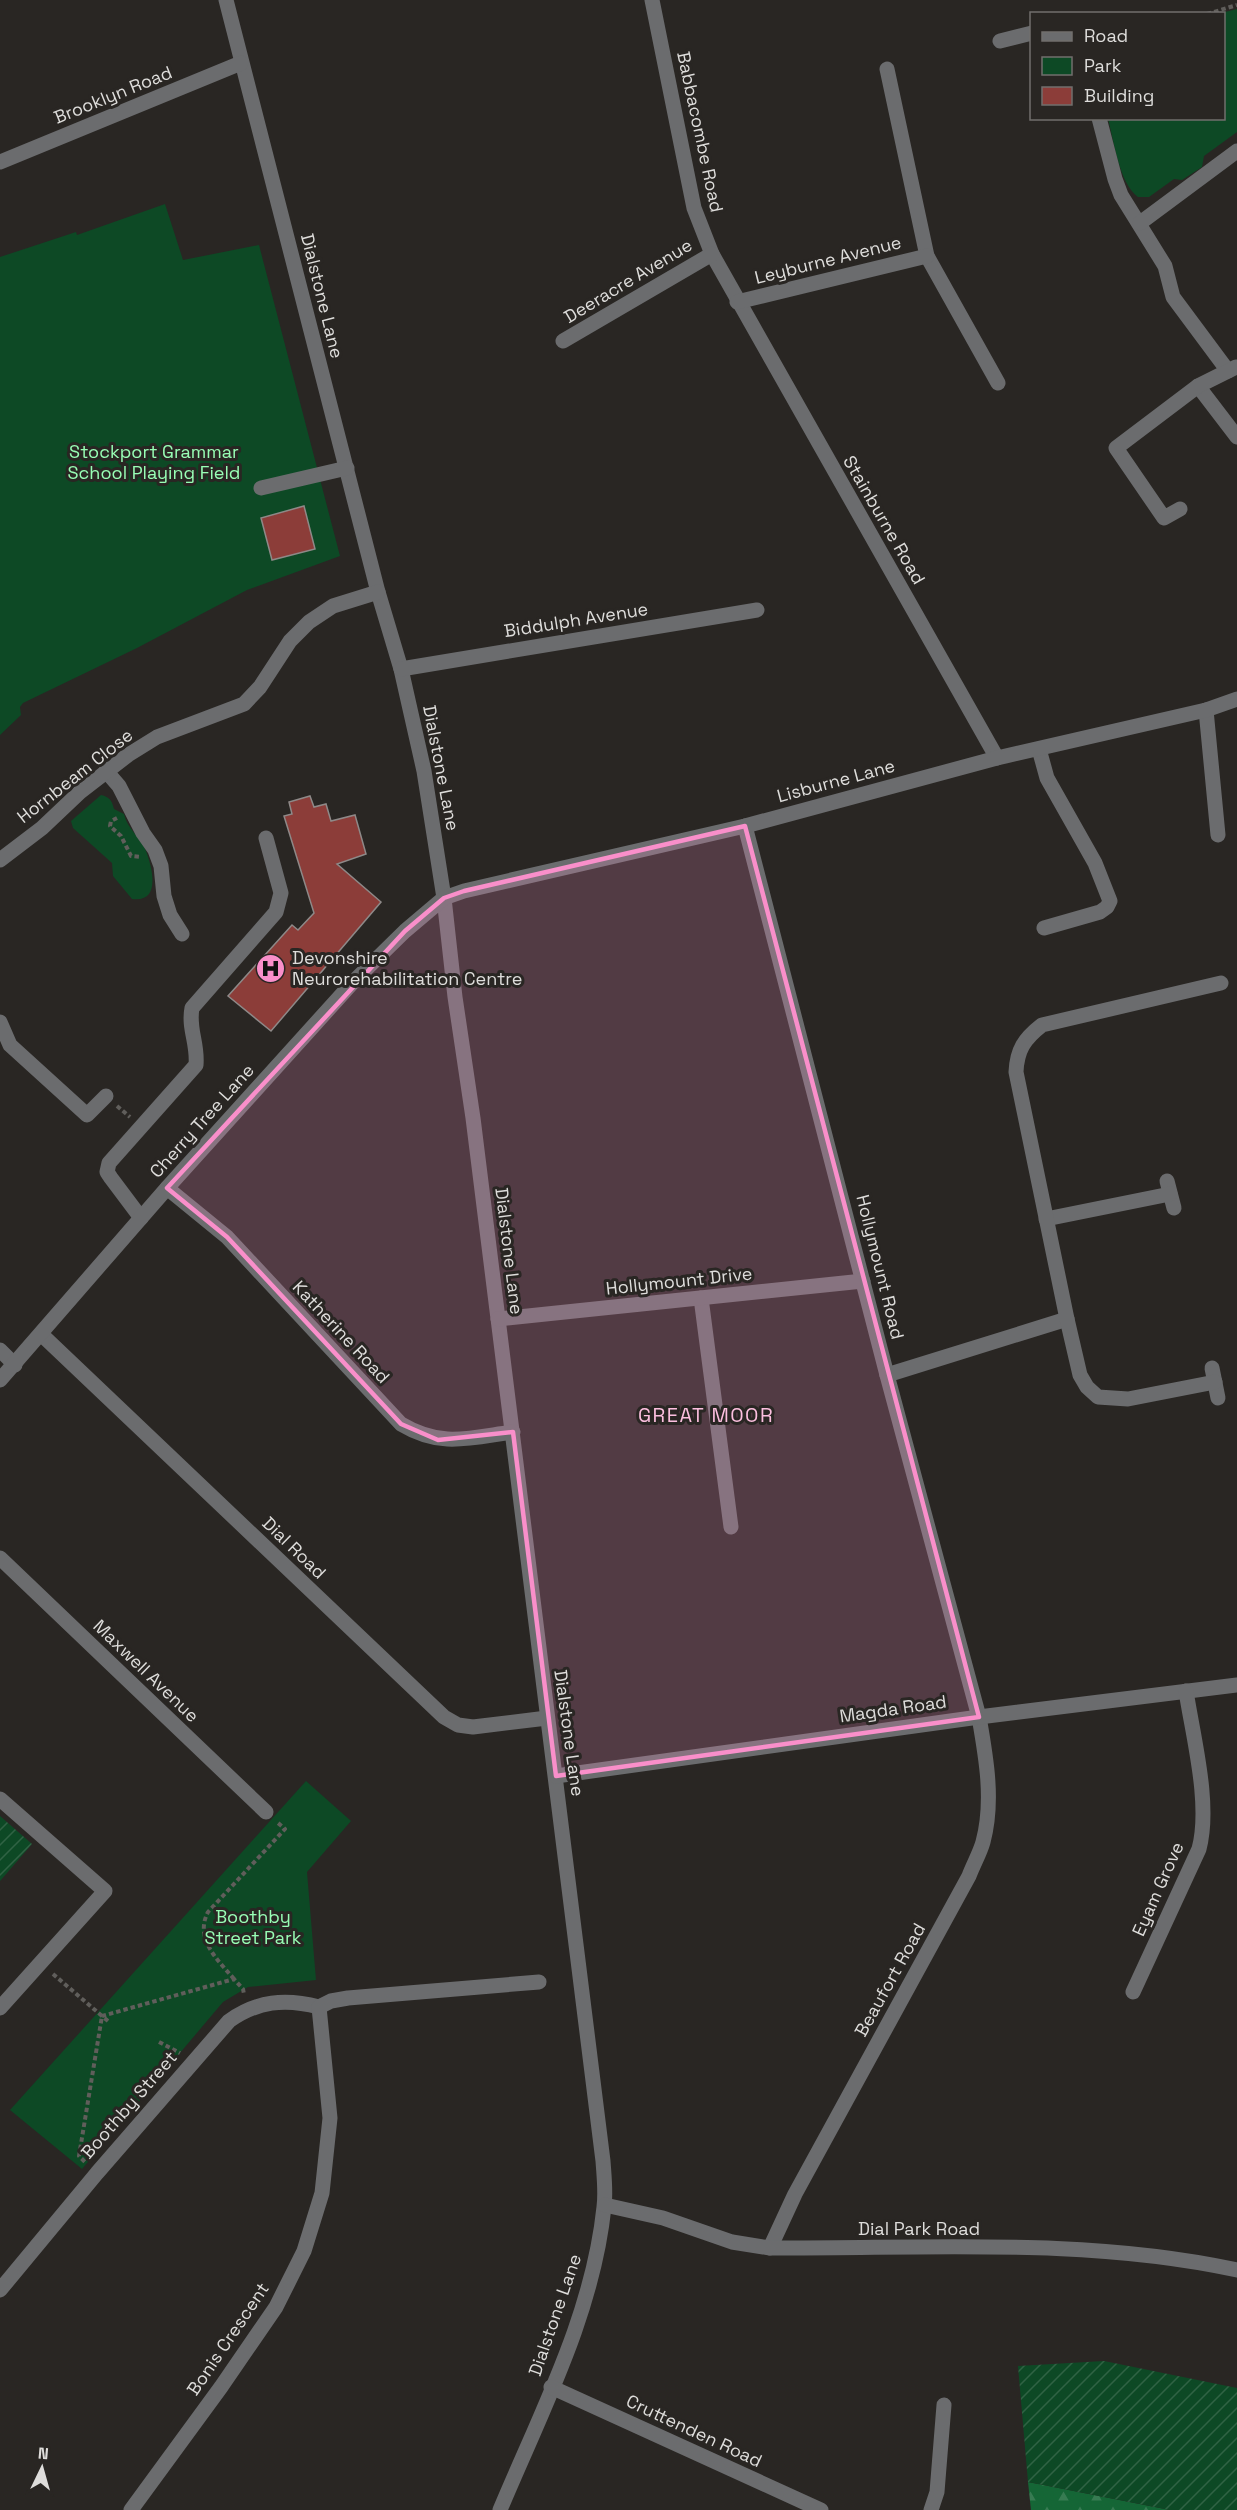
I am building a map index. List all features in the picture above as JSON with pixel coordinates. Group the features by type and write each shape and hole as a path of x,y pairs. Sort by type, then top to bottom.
{"street":[{"name":"Dialstone Lane","path":"226,0 378,592 401,669 424,771 444,898 455,997 473,1118 602,2152 605,2205 593,2274 573,2335 500,2510"},
{"name":"Babbacombe Road","path":"652,0 694,208 712,254 737,302"},
{"path":"1000,41 1030,34"},
{"name":"Brooklyn Road","path":"0,162 241,63"},
{"name":"Leyburne Avenue","path":"886,69 927,256 998,383"},
{"path":"1099,120 1114,179 1121,195 1165,266 1173,297 1232,369 1198,386 1116,448 1164,518 1180,509"},
{"path":"1140,223 1237,151"},
{"name":"Deeracre Avenue","path":"563,341 712,254"},
{"name":"Leyburne Avenue","path":"737,302 927,256"},
{"name":"Stainburne Road","path":"737,302 997,758"},
{"path":"1198,386 1237,437"},
{"path":"261,488 347,468"},
{"name":"Hornbeam Close","path":"0,860 42,828 106,771 157,737 244,704 260,687 290,641 309,622 333,606 378,592"},
{"name":"Biddulph Avenue","path":"401,669 757,610"},
{"name":"Lisburne Lane","path":"444,898 464,891 745,826 997,758 1206,710 1237,699"},
{"path":"1206,710 1218,835"},
{"path":"1039,749 1047,778 1095,863 1110,901 1107,907 1100,912 1044,928"},
{"path":"106,771 119,786 143,833 155,850 161,866 164,896 170,915 182,934"},
{"name":"Hollymount Road","path":"745,826 887,1375 979,1717"},
{"path":"141,1218 107,1172 109,1163 118,1150 142,1127 196,1065 195,1040 189,1023 192,1008 276,912 281,893 266,838"},
{"name":"Cherry Tree Lane","path":"0,1380 167,1188 354,981 405,930 444,898"},
{"path":"1218,1398 1214,1375 1128,1399 1098,1397 1087,1387 1080,1375 1066,1319 1016,1072 1016,1057 1021,1045 1042,1025 1190,984 1221,983"},
{"path":"0,1022 10,1045 87,1115 106,1096"},
{"name":"Katherine Road","path":"167,1188 227,1237 401,1424 419,1435 438,1440 457,1440 513,1432"},
{"path":"1046,1219 1170,1194"},
{"name":"Hollymount Drive","path":"498,1319 863,1281"},
{"path":"701,1299 731,1527"},
{"path":"887,1375 1066,1319"},
{"name":"Dial Road","path":"41,1334 444,1717 459,1725 473,1727 547,1718"},
{"path":"0,1350 15,1365"},
{"name":"Maxwell Avenue","path":"0,1558 266,1812"},
{"name":"Magda Road","path":"555,1776 979,1717 1237,1685"},
{"name":"Eyam Grove","path":"1133,1992 1199,1849 1203,1835 1203,1805 1186,1691"},
{"name":"Beaufort Road","path":"770,2248 795,2194 969,1876 983,1841 988,1780 987,1760 979,1717"},
{"path":"0,1799 105,1891 0,2008"},
{"path":"319,2007 330,2001 348,1998 539,1982"},
{"name":"Boothby Street","path":"0,2290 97,2173 229,2021 247,2008 264,2004 303,2003 319,2007"},
{"name":"Bonis Crescent","path":"131,2510 270,2316 304,2251 322,2193 330,2118 319,2007"},
{"name":"Dial Park Road","path":"605,2205 663,2218 732,2242 770,2248 1114,2250 1184,2258 1237,2270"},
{"name":"Cruttenden Road","path":"551,2387 821,2510"},
{"path":"931,2510 937,2492 944,2405"}],"path":[{"path":"1214,12 1237,5"},
{"path":"106,1096 142,1127"},
{"path":"247,2008 243,1989 210,1950 203,1931 208,1912 285,1829 266,1812"},
{"path":"40,1964 108,2021"},
{"path":"102,2016 234,1979"},
{"path":"97,2173 79,2156 102,2016"},
{"path":"159,2042 194,2060"}],"highlighted area":[{"path":"745,826 979,1717 556,1776 513,1432 438,1440 401,1424 227,1237 167,1188 405,931 444,898 464,891"}],"green space":[{"path":"1237,9 1237,132 1204,156 1202,167 1182,180 1174,179 1149,197 1138,197 1126,182 1122,172 1108,120 1225,120 1225,12"},
{"name":"Stockport Grammar School Playing Field","path":"165,204 183,260 259,245 340,556 247,590 137,648 23,703 20,707 21,715 0,735 0,257 76,232 77,235"},
{"path":"101,795 110,800 114,809 124,814 146,851 151,866 152,882 148,895 141,899 132,899 113,876 112,863 73,828 71,821"},
{"name":"Boothby Street Park","path":"306,1781 351,1821 307,1872 316,1980 248,1987 223,2002 82,2169 10,2110"},
{"path":"0,1816 32,1844 0,1881"},
{"path":"1104,2361 1237,2388 1237,2510 1170,2510 1028,2482 1018,2366"},
{"path":"1028,2482 1170,2510 1031,2510"}],"building":[{"path":"304,506 315,549 272,560 261,518"},
{"path":"310,796 314,807 326,804 331,821 355,815 366,854 337,864 381,902 271,1031 228,996 292,925 298,930 314,913 284,816 292,814 289,802"}],"place":[{"name":"Devonshire Neurorehabilitation Centre","path":"271,968"}],"district":[{"name":"GREAT MOOR","path":"706,1415"}]}
